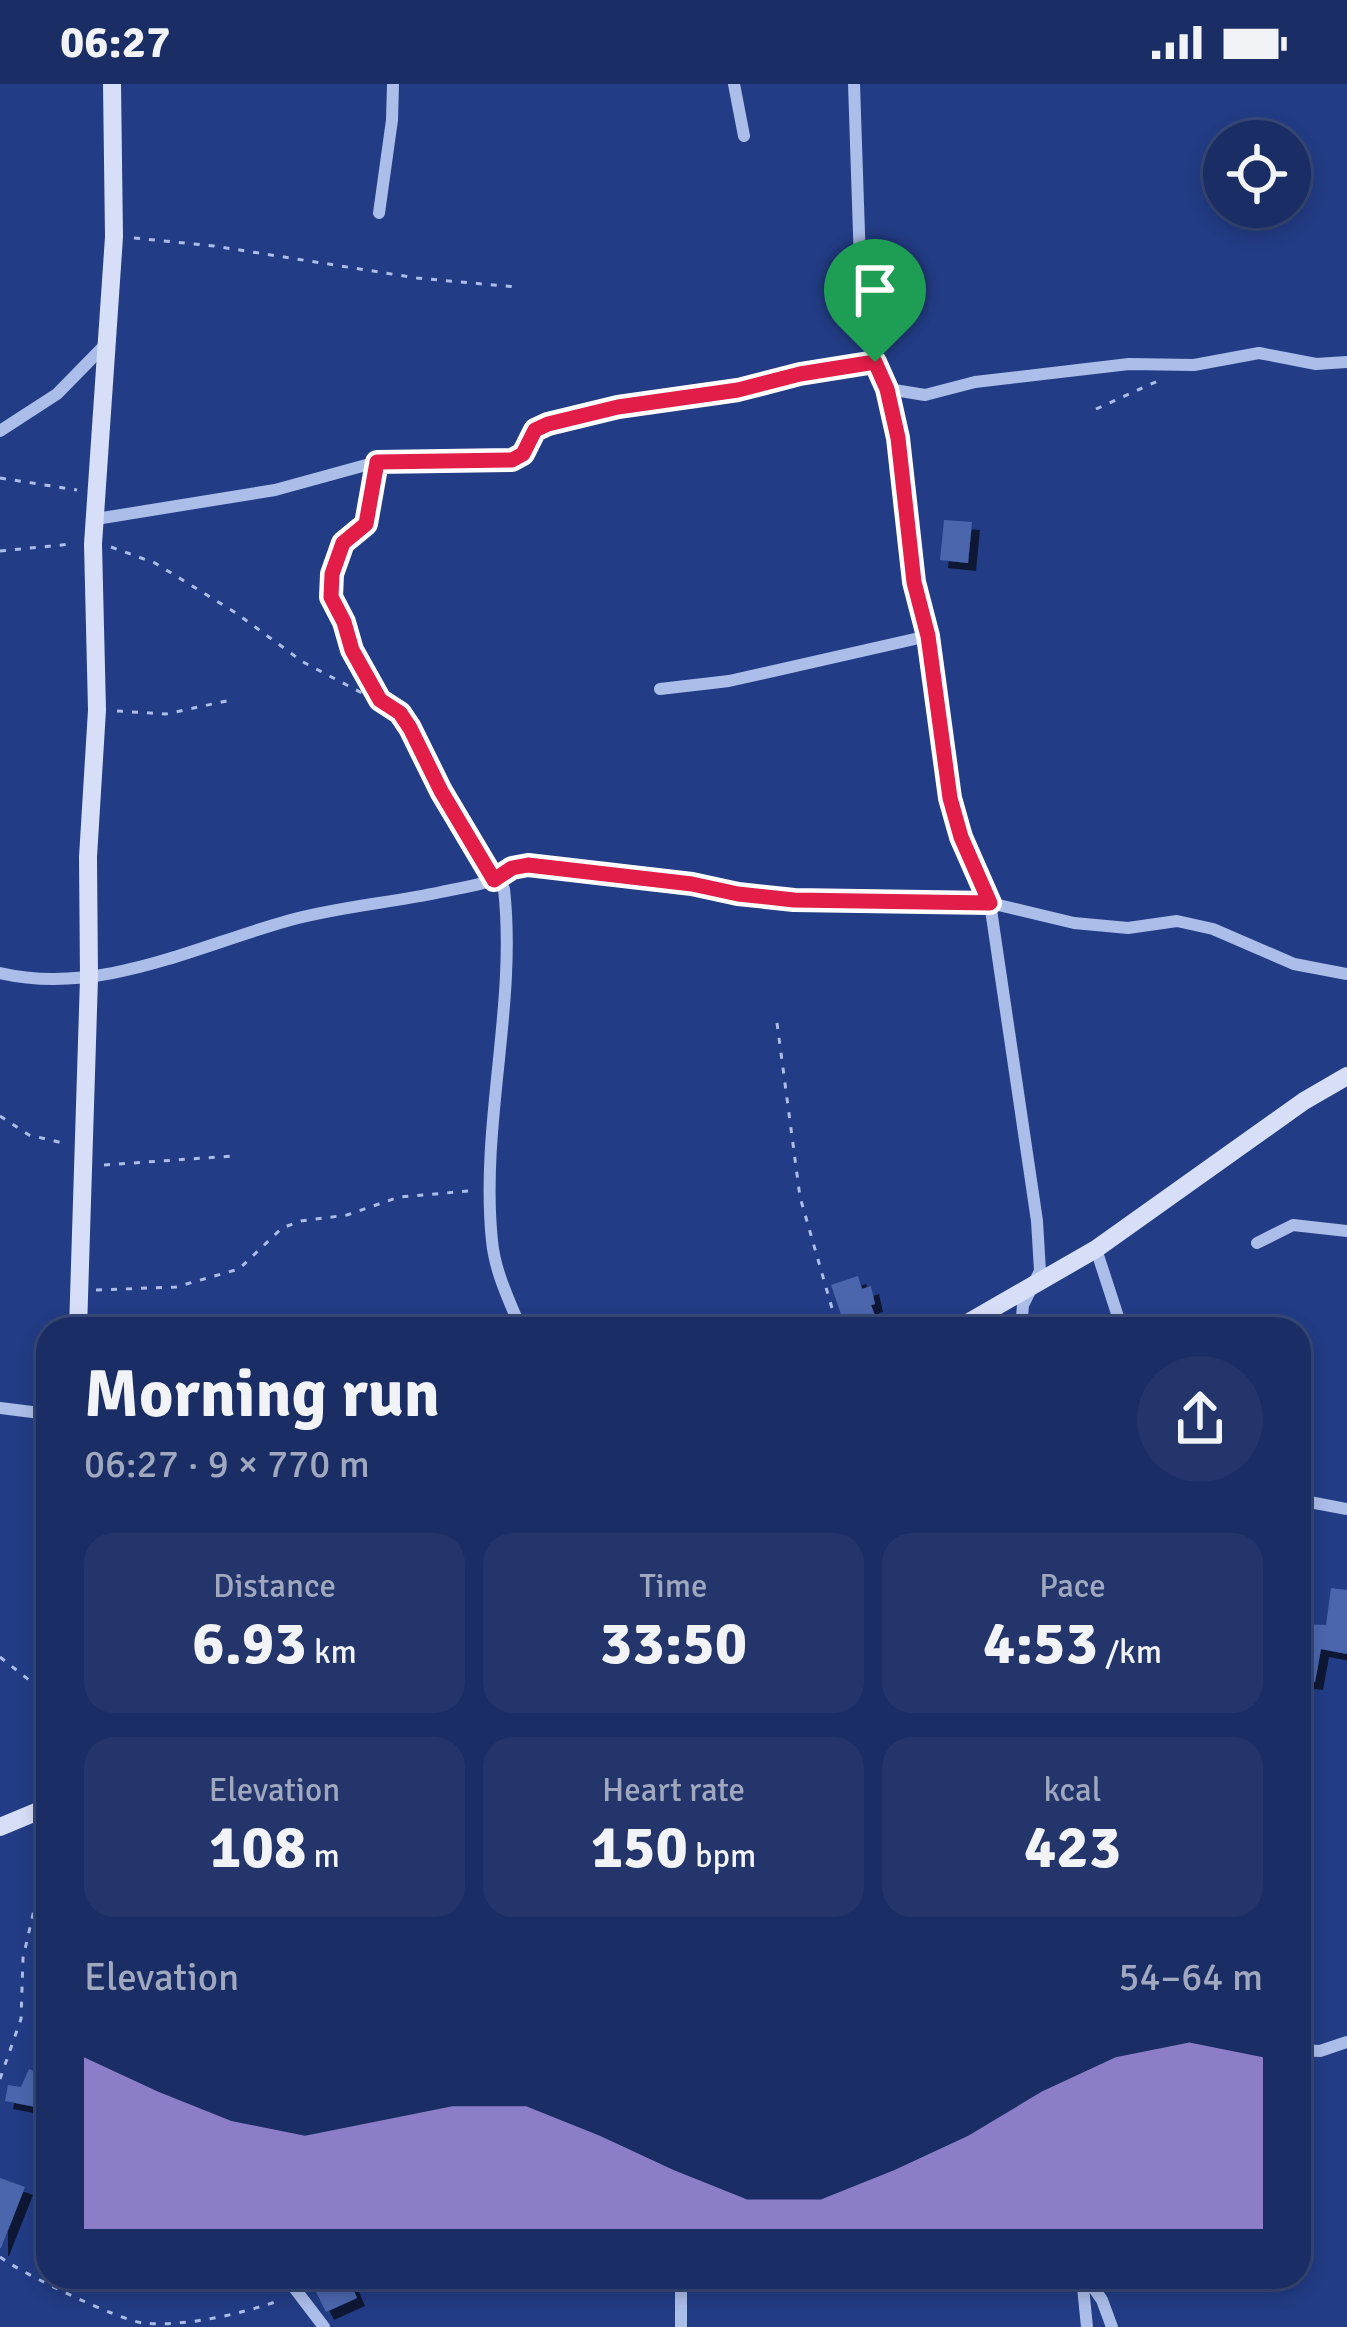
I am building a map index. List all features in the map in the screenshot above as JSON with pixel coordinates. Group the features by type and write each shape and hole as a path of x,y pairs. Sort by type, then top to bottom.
{"street":[{"path":"78,1317 88,857 97,710 93,544 110,340 112,84"},
{"path":"379,213 393,84"},
{"path":"734,84 744,136"},
{"path":"854,84 860,263 875,362 887,389 903,475 914,582 928,636 950,798 961,837 990,903 1041,1258 1022,1317"},
{"path":"0,431 57,394 110,340"},
{"path":"887,389 926,395 974,382 1129,364 1194,364 1259,353 1316,364 1347,362"},
{"path":"96,519 275,490 377,462 512,460 523,454 535,430 548,424 618,407 738,390 875,362"},
{"path":"660,688 729,681 928,636"},
{"path":"0,974 39,980 89,978 194,953 289,920 494,880 512,868 528,865 794,900 990,903 1074,923 1128,928 1177,921 1213,929 1294,964 1347,974"},
{"path":"494,880 504,890 506,949 489,1199 499,1274 516,1317"},
{"path":"978,1317 1096,1249 1304,1101 1347,1076"},
{"path":"1257,1244 1293,1225 1347,1231"},
{"path":"1096,1249 1117,1317"},
{"path":"0,1408 36,1412"},
{"path":"1311,1502 1347,1509"},
{"path":"0,1827 36,1812"},
{"path":"1311,2051 1347,2042"},
{"path":"293,2289 325,2327"},
{"path":"681,2289 681,2327"},
{"path":"1085,2289 1087,2327"},
{"path":"1093,2289 1112,2327"}],"path":[{"path":"114,237 516,287"},
{"path":"1096,409 1194,364"},
{"path":"377,462 366,524 343,543 329,589 352,650 380,700"},
{"path":"0,478 96,493"},
{"path":"0,551 60,543 116,547 155,563 304,662 400,713 494,880"},
{"path":"97,710 166,714 231,700"},
{"path":"777,1023 800,1197 835,1317"},
{"path":"0,1116 29,1135 84,1157 233,1156"},
{"path":"79,1291 176,1287 239,1269 282,1228 347,1215 399,1197 469,1191 489,1199"},
{"path":"0,1658 36,1684"},
{"path":"0,2079 21,2019 23,1958 36,1901"},
{"path":"0,2257 36,2276"},
{"path":"60,2289 144,2323 234,2313 296,2294"}],"building":[{"path":"944,520 972,522 968,563 940,560"},
{"path":"858,1276 862,1289 871,1286 876,1317 842,1317 831,1285"},
{"path":"1331,1588 1347,1590 1347,1654 1321,1649 1315,1682 1311,1682 1311,1624 1326,1625"},
{"path":"29,2069 36,2072 36,2107 5,2101 8,2085 21,2087"},
{"path":"0,2178 25,2187 1,2248 0,2248"},
{"path":"314,2289 353,2289 357,2298 326,2312"}],"route":[{"path":"875,362 887,389 898,438 914,582 928,636 950,798 961,837 990,903 794,900 528,865 512,868 494,880 410,728 400,713 380,700 352,650 331,597 337,555 343,543 366,524 377,462 512,460 523,454 535,430 548,424 618,407 738,390 875,362"}]}
